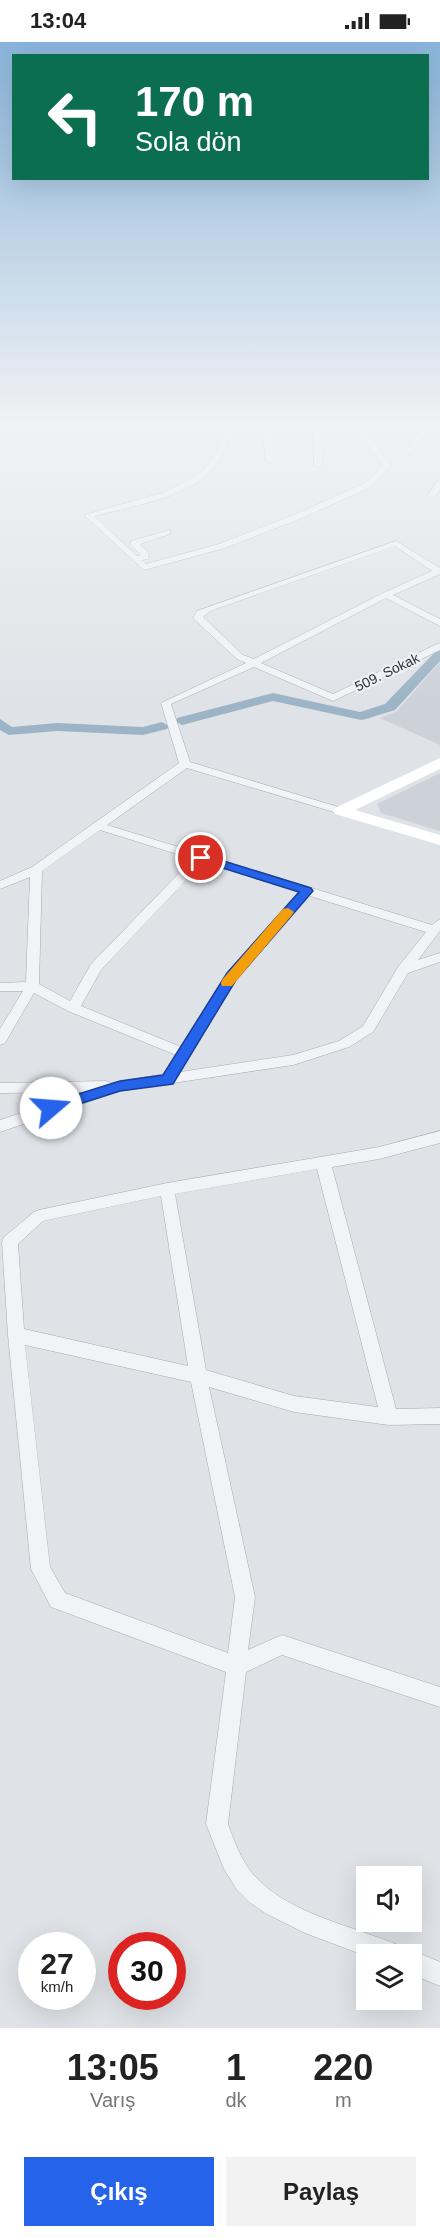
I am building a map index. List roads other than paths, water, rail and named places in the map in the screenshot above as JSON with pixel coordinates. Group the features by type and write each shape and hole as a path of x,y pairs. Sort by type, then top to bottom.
{"main road":[{"path":"341,811 440,763"},
{"path":"341,811 440,840"}],"street":[{"path":"89,516 144,567 222,546 300,516"},
{"path":"136,559 146,554 134,543 167,532"},
{"path":"254,663 229,648 198,618 200,613 396,543 439,571"},
{"path":"185,764 166,703 254,663 386,594 439,571"},
{"path":"386,594 440,623"},
{"name":"509. Sokak","path":"254,663 333,698 440,646"},
{"path":"185,764 341,811"},
{"path":"0,885 36,870 185,764"},
{"path":"0,1088 120,1086 168,1080 293,1060 344,1044 368,1029 403,970 437,926 307,891 98,826"},
{"path":"73,1008 96,967 201,858"},
{"path":"0,1040 32,986 36,870"},
{"path":"168,1080 231,976 307,891"},
{"path":"403,970 440,957"},
{"path":"0,987 32,986 73,1008 184,1053"},
{"path":"0,1126 120,1086"},
{"path":"440,1137 379,1153 167,1189 39,1215 10,1242 16,1335 40,1569 58,1600 236,1666 282,1645 440,1697"},
{"path":"322,1162 388,1417"},
{"path":"167,1189 198,1376 245,1597 217,1824 227,1851 246,1884 278,1909 367,1944"},
{"path":"16,1335 198,1376 294,1404 388,1417 440,1416"},
{"path":"422,1967 440,1974"}],"waterway":[{"path":"182,721 273,697 361,716 390,707 440,654"},
{"path":"0,723 9,731 57,727 143,731 162,726"}]}
